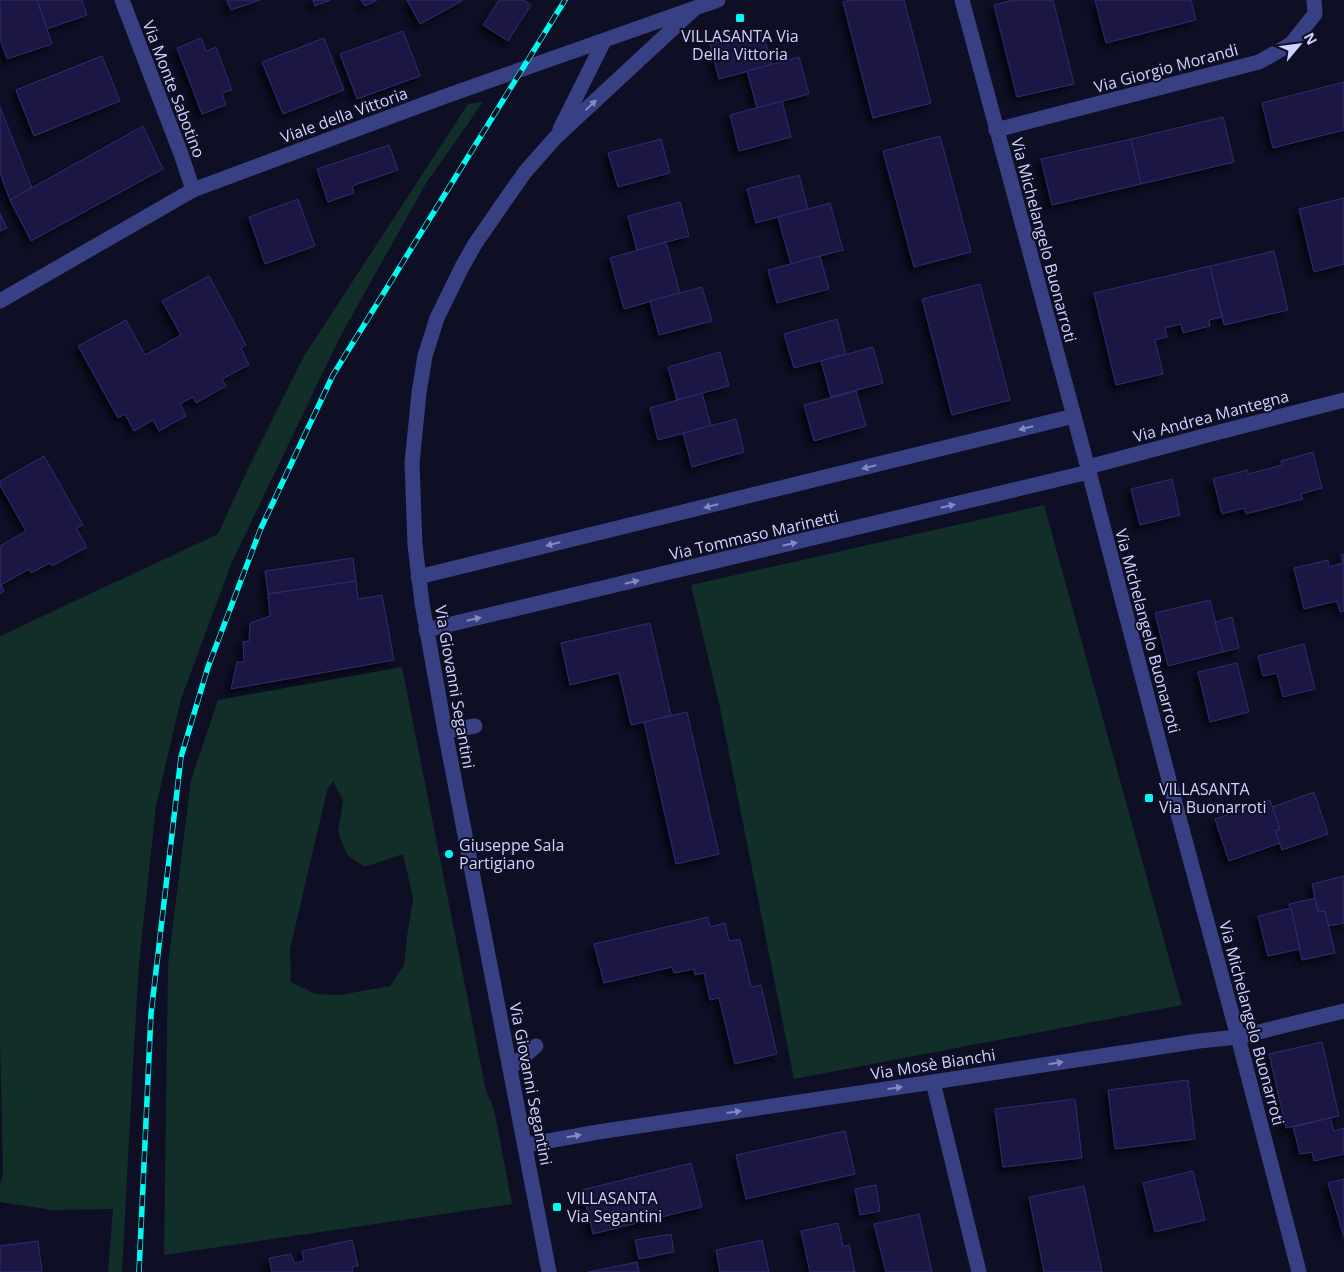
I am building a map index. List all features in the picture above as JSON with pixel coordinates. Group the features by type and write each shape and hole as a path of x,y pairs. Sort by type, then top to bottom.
{"street":[{"name":"Via Monte Sabotino","path":"122,0 193,190"},
{"name":"Viale della Vittoria","path":"0,301 193,190 446,96 718,0"},
{"name":"Via Michelangelo Buonarroti","path":"962,0 1074,416 1299,1272"},
{"name":"Via Giorgio Morandi","path":"996,130 1259,62 1291,44 1315,14 1314,0"},
{"name":"Via Giovanni Segantini","path":"549,1272 526,1144 445,731 418,577 412,463 419,393 425,356 437,318 475,244 526,172 556,138 694,9"},
{"name":"Via Giovanni Segantini","path":"556,138 604,41"},
{"name":"Via Andrea Mantegna","path":"1088,470 1204,436 1344,400"},
{"path":"418,577 1074,416"},
{"name":"Via Tommaso Marinetti","path":"426,630 1088,470"},
{"path":"445,731 475,726"},
{"name":"Via Mosè Bianchi","path":"526,1144 1199,1041 1238,1037 1344,1011"},
{"path":"510,1068 536,1046"},
{"path":"933,1082 978,1272"}],"green space":[{"path":"483,102 425,185 339,339 232,562 181,699 156,806 139,964 122,1272 108,1272 113,1209 52,1210 0,1202 0,1184 3,1173 0,1042 0,636 218,534 304,356 468,104"},
{"path":"1044,505 1182,1005 794,1079 719,703 691,585"},
{"path":"402,667 486,1091 494,1109 512,1204 164,1255 168,965 191,780 218,700","holes":["333,781 343,801 338,832 347,855 365,867 403,854 413,898 404,965 390,986 340,995 316,994 291,982 290,949 327,791"]}],"building":[{"path":"0,0 37,0 52,44 7,59 0,39"},
{"path":"37,0 82,0 87,15 47,29"},
{"path":"227,0 260,0 231,10"},
{"path":"313,0 330,0 315,6"},
{"path":"361,0 377,0 365,6"},
{"path":"407,0 462,0 462,1 420,24"},
{"path":"499,0 523,0 531,5 508,41 483,25"},
{"path":"850,0 904,0 931,103 873,118 843,2"},
{"path":"1014,0 1053,0 1074,84 1017,97 994,5"},
{"path":"1095,0 1191,0 1196,20 1106,43"},
{"path":"762,30 772,65 719,79 710,44"},
{"path":"403,31 420,76 357,99 340,54"},
{"path":"201,38 206,51 216,47 232,90 222,93 226,105 202,114 177,48"},
{"path":"324,38 344,90 283,114 262,62"},
{"path":"102,56 120,101 34,136 16,90"},
{"path":"799,57 809,94 757,108 747,71"},
{"path":"1344,82 1344,130 1273,148 1262,103"},
{"path":"782,101 791,137 739,151 730,115"},
{"path":"0,107 32,188 10,200 0,173"},
{"path":"1223,117 1234,162 1141,184 1131,139"},
{"path":"143,126 163,169 31,241 10,200"},
{"path":"940,136 971,252 914,267 883,151"},
{"path":"661,139 670,173 618,187 608,153"},
{"path":"1131,139 1141,184 1052,205 1041,159"},
{"path":"389,145 398,170 352,186 354,193 328,202 317,169"},
{"path":"799,175 808,209 756,223 747,189"},
{"path":"1344,198 1344,264 1314,272 1299,209"},
{"path":"298,199 315,246 265,264 249,217"},
{"path":"680,202 689,236 637,250 628,216"},
{"path":"830,203 843,250 791,264 778,217"},
{"path":"0,213 7,228 0,231"},
{"path":"666,242 680,293 624,309 610,258"},
{"path":"1274,251 1288,310 1224,325 1210,266"},
{"path":"820,256 829,289 777,303 768,270"},
{"path":"1210,266 1222,317 1209,320 1210,326 1183,333 1181,324 1165,328 1167,337 1155,340 1163,374 1116,385 1094,293"},
{"path":"209,276 246,345 241,348 249,365 222,379 226,386 196,403 193,397 180,404 186,416 159,431 153,420 134,431 125,414 118,418 78,346 126,320 145,355 181,335 162,301"},
{"path":"980,284 1010,400 952,415 922,299"},
{"path":"702,287 712,321 659,335 650,301"},
{"path":"837,319 846,354 794,368 784,334"},
{"path":"873,347 883,383 831,397 821,361"},
{"path":"720,352 729,386 677,400 668,367"},
{"path":"856,391 866,426 814,441 804,405"},
{"path":"702,393 711,426 658,440 650,408"},
{"path":"736,419 744,452 692,467 683,433"},
{"path":"1313,452 1322,488 1301,494 1303,499 1246,514 1244,508 1222,514 1213,479 1247,470 1248,474 1282,465 1281,461"},
{"path":"44,456 83,525 76,528 87,547 52,566 50,563 31,573 29,569 1,585 4,591 0,594 0,546 26,531 0,485 0,481"},
{"path":"1172,479 1180,515 1140,525 1131,489"},
{"path":"1344,554 1344,611 1340,612 1337,601 1304,609 1294,568 1328,560 1329,567 1343,563 1341,555"},
{"path":"353,558 356,581 268,594 265,571"},
{"path":"356,581 358,599 382,595 394,660 231,689 237,662 244,662 243,642 249,641 250,623 270,616 268,594"},
{"path":"1210,600 1223,652 1168,666 1155,613"},
{"path":"1232,617 1239,648 1223,652 1215,622"},
{"path":"650,623 671,716 631,725 619,673 570,685 561,643"},
{"path":"1304,644 1315,689 1283,697 1277,673 1263,676 1258,656"},
{"path":"1237,663 1249,712 1210,722 1198,672"},
{"path":"687,712 719,854 676,864 644,722"},
{"path":"1314,792 1328,834 1282,850 1275,831 1280,829 1272,807"},
{"path":"1270,800 1280,829 1275,831 1280,843 1229,861 1215,819"},
{"path":"1344,876 1344,923 1328,926 1325,911 1318,912 1312,884"},
{"path":"1315,898 1318,912 1325,911 1335,953 1302,960 1289,904"},
{"path":"1291,908 1300,949 1268,956 1258,916"},
{"path":"708,917 710,927 725,923 729,941 740,939 751,987 761,985 777,1054 735,1064 719,998 710,1000 704,973 695,975 694,969 674,973 672,967 604,983 594,944"},
{"path":"1322,1042 1339,1116 1286,1128 1269,1054"},
{"path":"1188,1080 1195,1139 1115,1149 1108,1090"},
{"path":"1075,1099 1082,1158 1003,1167 995,1109"},
{"path":"1330,1118 1334,1131 1344,1128 1344,1154 1314,1161 1312,1152 1300,1154 1293,1127"},
{"path":"845,1131 855,1174 746,1199 736,1155"},
{"path":"691,1163 702,1207 593,1234 582,1190"},
{"path":"1193,1171 1205,1220 1155,1232 1143,1183"},
{"path":"1344,1179 1344,1237 1328,1183"},
{"path":"876,1185 880,1211 860,1215 855,1189"},
{"path":"1084,1186 1102,1272 1044,1272 1029,1197"},
{"path":"919,1214 932,1272 886,1272 874,1224"},
{"path":"838,1223 843,1247 849,1245 855,1272 810,1272 801,1231"},
{"path":"671,1234 674,1252 639,1259 635,1240"},
{"path":"352,1240 358,1266 352,1267 353,1272 272,1272 269,1258 291,1254 294,1263 304,1261 302,1251"},
{"path":"762,1240 769,1272 720,1272 716,1250"},
{"path":"38,1241 42,1272 0,1272 0,1246"},
{"path":"637,1262 639,1272 588,1272"}],"railway":[{"path":"139,1272 151,1014 181,757 208,667 261,528 333,375 565,0"}],"place":[{"name":"VILLASANTA Via Della Vittoria","path":"740,18"},
{"name":"VILLASANTA Via Buonarroti","path":"1149,798"},
{"name":"Giuseppe Sala Partigiano","path":"449,854"},
{"name":"VILLASANTA Via Segantini","path":"557,1207"}]}
